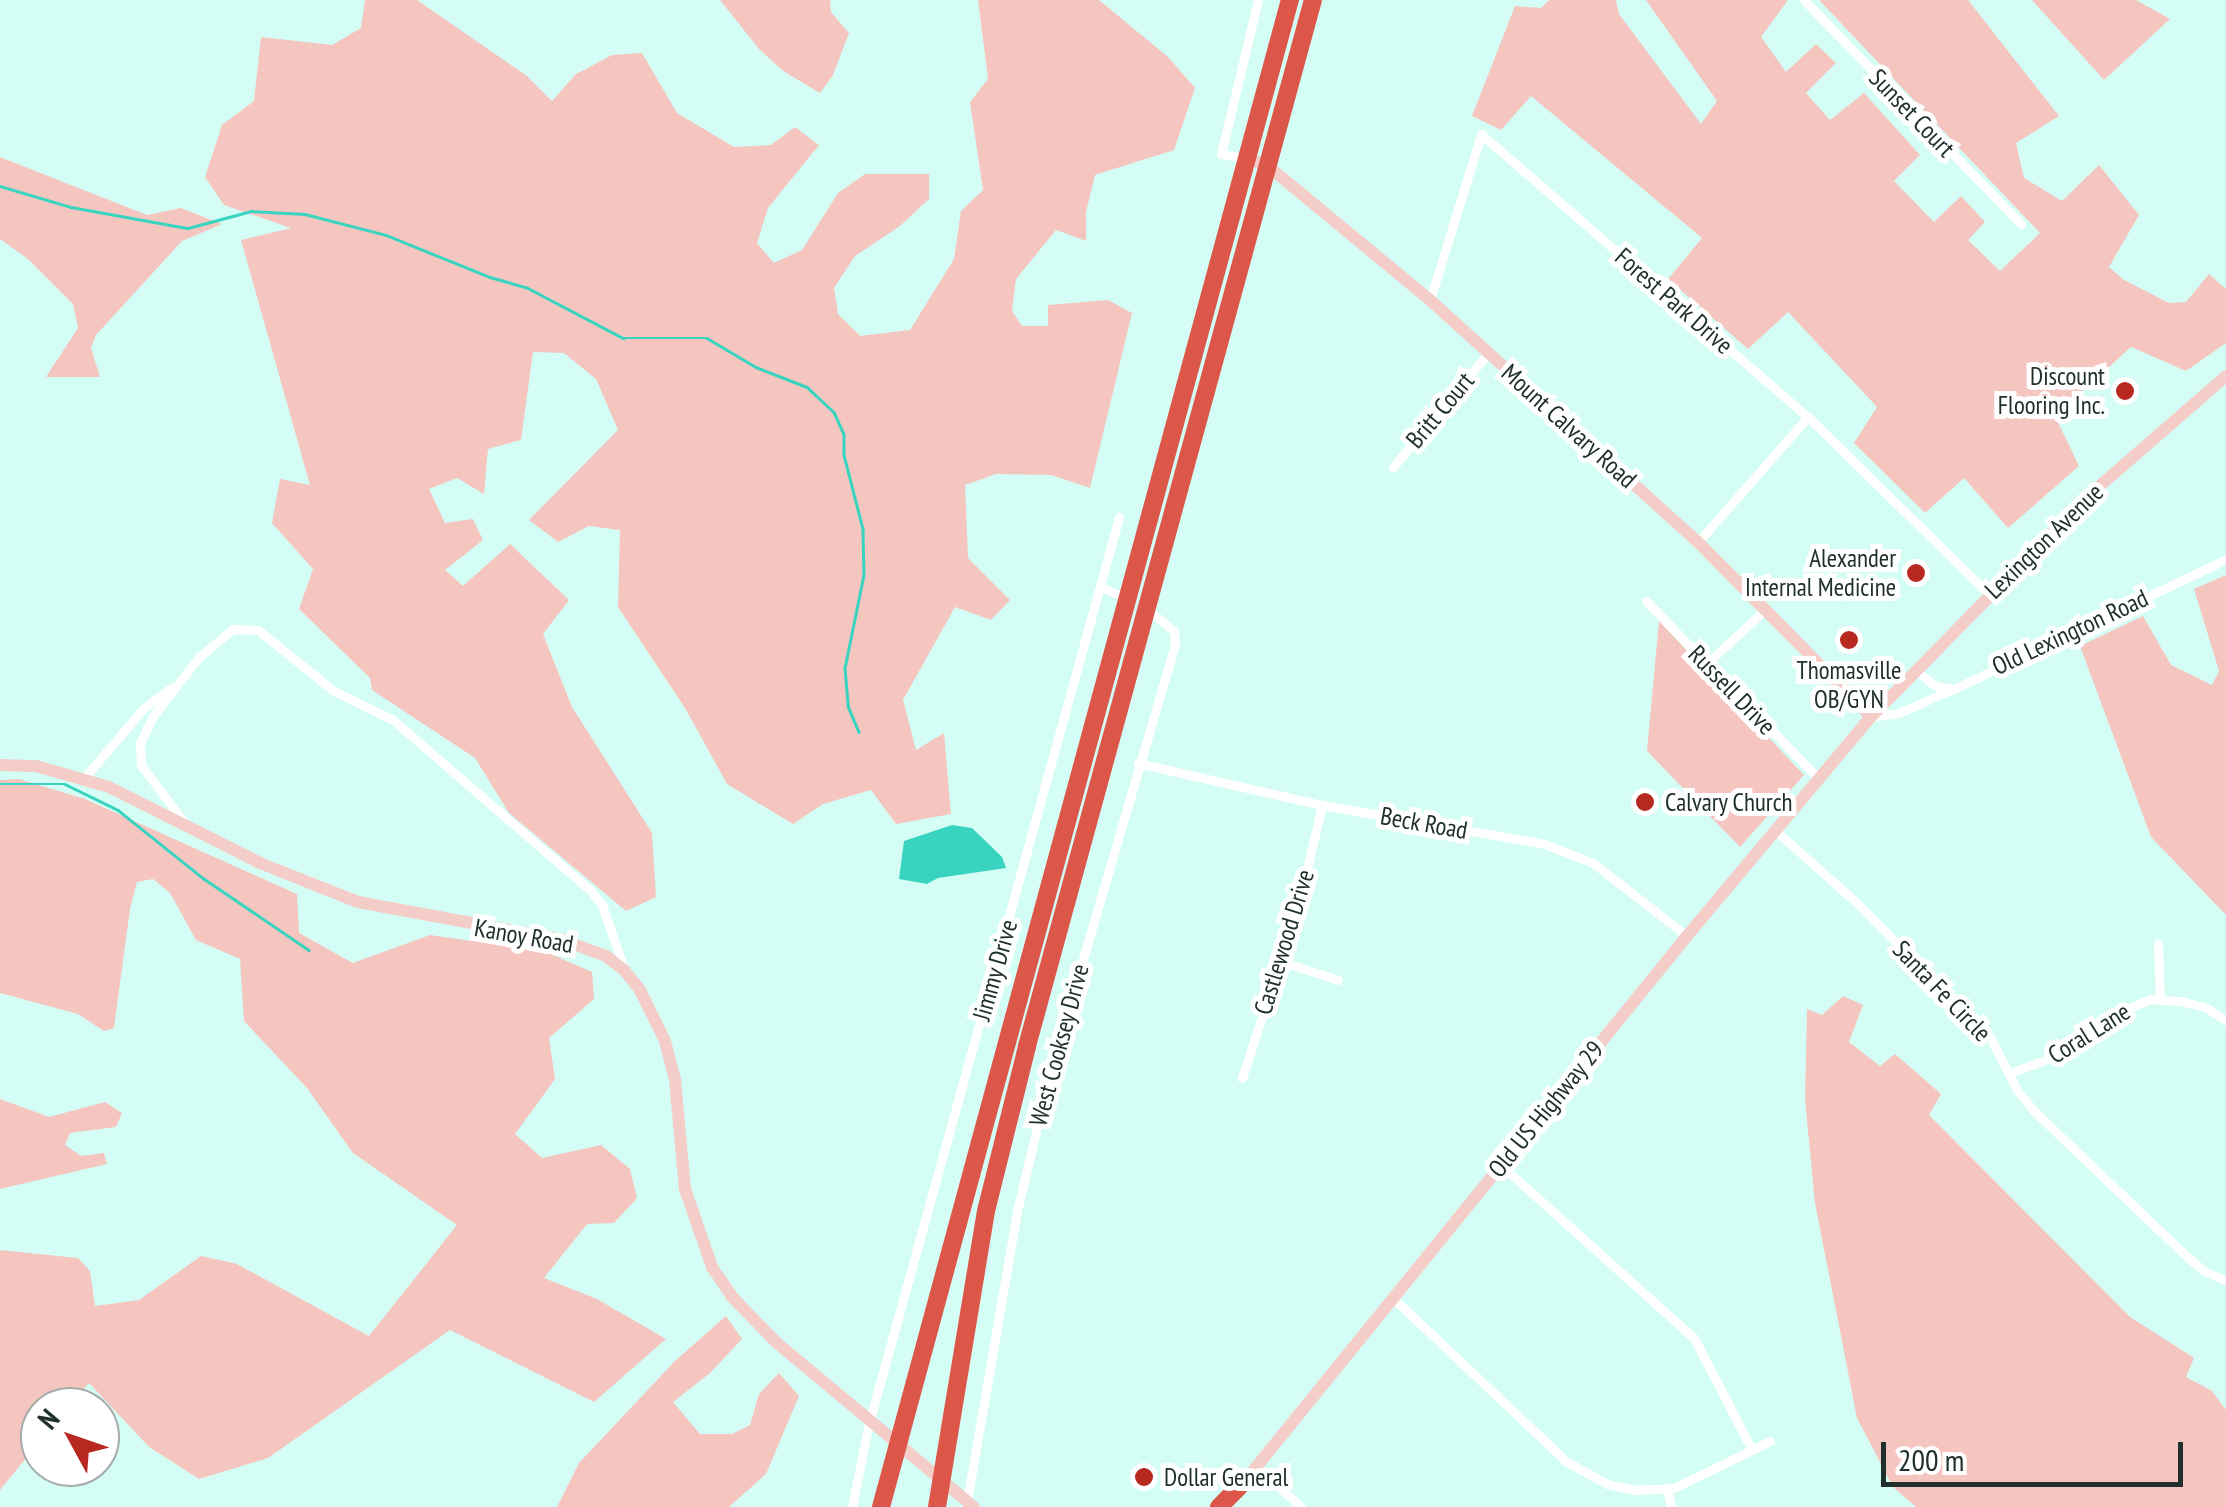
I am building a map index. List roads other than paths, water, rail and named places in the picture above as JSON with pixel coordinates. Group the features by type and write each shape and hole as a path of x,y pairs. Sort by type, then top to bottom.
{"highway":[{"path":"881,1507 1290,0"},
{"path":"937,1507 986,1211 1026,1046 1313,0"},
{"path":"1223,1507 1240,1487"}],"street":[{"path":"1247,158 1221,154 1258,0"},
{"name":"Sunset Court","path":"1804,0 2020,224"},
{"name":"Forest Park Drive","path":"1430,300 1481,134 1808,417 1988,594"},
{"name":"Mount Calvary Road","path":"1247,158 1268,166 1430,300 1698,542 1872,717"},
{"name":"Britt Court","path":"1393,466 1488,353"},
{"name":"Lexington Avenue","path":"1872,717 1988,594 2087,497 2226,376"},
{"path":"1698,542 1808,417"},
{"name":"Jimmy Drive","path":"852,1507 869,1423 1119,517"},
{"name":"Old Lexington Road","path":"1872,717 1900,713 1954,689 2226,559"},
{"path":"1100,587 1126,598"},
{"name":"Russell Drive","path":"1646,601 1819,779"},
{"name":"West Cooksey Drive","path":"970,1504 1017,1211 1052,1065 1175,645 1174,631 1148,609"},
{"path":"1706,664 1766,609"},
{"path":"185,824 141,765 139,754 152,716 199,657 233,629 244,626 268,636 334,692 393,720 590,890 602,905 624,970"},
{"path":"1916,671 1936,686 1954,689"},
{"path":"84,778 143,708 182,680"},
{"name":"Old US Highway 29","path":"1240,1487 1686,936 1872,717"},
{"name":"Beck Road","path":"1138,763 1322,805 1545,844 1593,863 1686,936"},
{"name":"Kanoy Road","path":"0,765 36,766 84,778 288,875 358,902 563,940 606,956 640,990 665,1041 674,1080 685,1189 712,1267 734,1298 777,1343 970,1504"},
{"name":"Castlewood Drive","path":"1242,1078 1280,961 1322,805"},
{"name":"Santa Fe Circle","path":"1776,830 1856,902 1991,1039 2034,1111 2204,1271 2226,1281"},
{"path":"2158,944 2160,1000"},
{"path":"1280,961 1338,980"},
{"name":"Coral Lane","path":"2010,1074 2056,1056 2126,1006 2160,1000 2207,1008 2226,1021"},
{"path":"1501,1164 1694,1338 1752,1450"},
{"path":"1393,1298 1568,1462 1606,1484 1636,1490 1667,1489 1770,1441"},
{"path":"1257,1466 1300,1507"},
{"path":"1667,1489 1670,1507"}],"waterway":[{"path":"0,186 71,207 188,228 251,211 305,214 386,235 490,277 526,287 623,338 707,338 756,367 807,387 834,412 844,434 844,455 863,529 864,575 845,668 848,706 859,732"},
{"path":"0,784 65,784 118,810 203,878 309,950"}],"place":[{"name":"Discount Flooring Inc.","path":"2125,391"},
{"name":"Alexander Internal Medicine","path":"1916,573"},
{"name":"Thomasville OB/GYN","path":"1849,640"},
{"name":"Calvary Church","path":"1645,802"},
{"name":"Dollar General","path":"1144,1477"}]}
